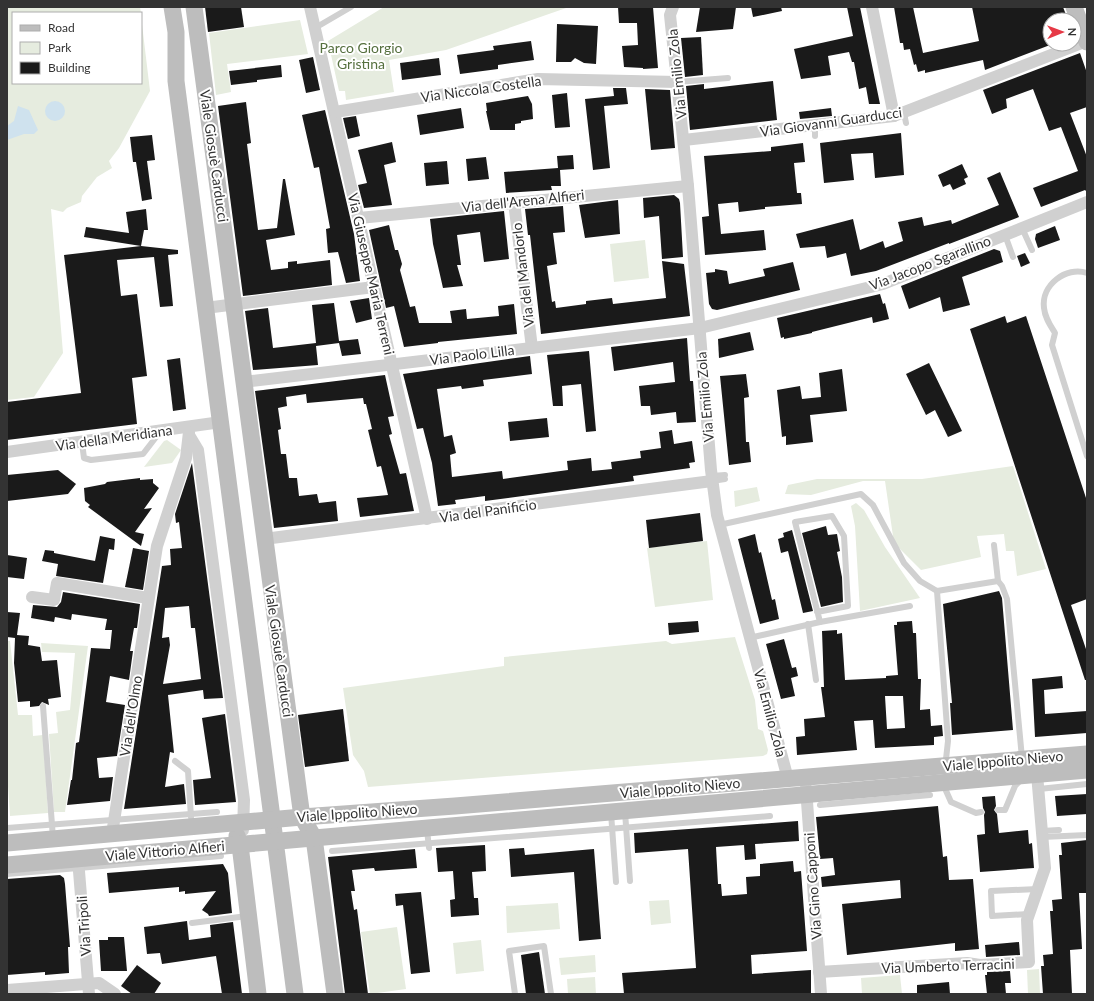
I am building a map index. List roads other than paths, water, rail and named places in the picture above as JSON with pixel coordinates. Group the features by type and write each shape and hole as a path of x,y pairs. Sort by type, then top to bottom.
{"main road":[{"name":"Viale Giosuè Carducci","path":"161,7 165,34 176,81 295,994"},
{"name":"Viale Giosuè Carducci","path":"172,7 176,32 176,81"},
{"name":"Viale Giosuè Carducci","path":"194,7 202,54 225,226 243,382 302,817 314,838 330,939 335,994"},
{"path":"1074,7 1087,42"},
{"name":"Viale Ippolito Nievo","path":"1029,768 1087,754"},
{"name":"Viale Ippolito Nievo","path":"273,820 788,779 942,774 1029,768 1087,770"},
{"name":"Viale Ippolito Nievo","path":"275,842 314,838 428,840 806,799 942,774"},
{"name":"Viale Vittorio Alfieri","path":"7,843 53,832 192,820 236,824 273,820"},
{"path":"236,824 235,831 240,845 258,994"},
{"name":"Viale Vittorio Alfieri","path":"7,865 55,860 79,863 275,842"}],"street":[{"name":"Via Giuseppe Maria Terreni","path":"310,7 427,519"},
{"name":"Via Emilio Zola","path":"673,7 670,15 684,140 712,478 719,525 788,779"},
{"path":"872,7 901,117"},
{"name":"Via Giovanni Guarducci","path":"684,140 815,131 901,117 1087,42"},
{"name":"Via Niccola Costella","path":"335,112 538,79 677,82"},
{"name":"Via dell'Arena Alfieri","path":"358,218 688,186"},
{"name":"Via del Mandorlo","path":"514,202 532,348"},
{"name":"Via Jacopo Sgarallino","path":"700,328 883,284 1087,202"},
{"path":"205,308 374,287"},
{"name":"Via Paolo Lilla","path":"243,382 700,328"},
{"name":"Via della Meridiana","path":"7,452 160,432 189,431 221,422"},
{"path":"189,431 198,450 244,800 236,824"},
{"name":"Via dell'Olmo","path":"113,827 157,546 186,458 189,431"},
{"name":"Via del Panificio","path":"264,539 427,519 712,478"},
{"path":"32,597 54,600 57,583 148,598"},
{"name":"Via Umberto Terracini","path":"820,972 967,963 980,965 1029,962 1027,920 1045,868 1042,834 1029,768"},
{"name":"Via Gino Capponi","path":"806,778 806,799 821,994"},
{"path":"53,832 55,860"},
{"name":"Via Tripoli","path":"79,863 89,989"},
{"path":"7,990 89,989 99,983 115,994"}],"lane":[{"path":"315,28 351,7"},
{"path":"677,82 728,78"},
{"path":"1022,228 1032,250"},
{"path":"1005,235 1013,257"},
{"path":"1087,273 1072,271 1059,277 1047,292 1043,307 1046,318 1055,333 1052,345 1087,456"},
{"path":"82,443 84,458 91,460 144,454 160,432"},
{"path":"712,478 725,477"},
{"path":"719,525 861,494 873,505 904,563 920,581 937,591 998,581"},
{"path":"817,612 848,606 844,536 832,516 796,522 817,612 820,622"},
{"path":"994,545 998,581 1002,586 1007,599 1029,768 1015,786 1005,810 998,810"},
{"path":"937,591 948,741 946,759 942,774 952,802 976,813 981,812"},
{"path":"749,638 808,624 910,606"},
{"path":"808,624 816,680"},
{"path":"7,828 53,832 43,706"},
{"path":"175,761 188,771 192,820 217,812"},
{"path":"1029,768 1087,784"},
{"path":"788,779 806,799 930,796"},
{"name":"Viale Ippolito Nievo","path":"618,819 770,816"},
{"path":"618,819 630,881"},
{"path":"616,882 618,819"},
{"path":"1042,834 1059,830"},
{"path":"1042,834 1087,835"},
{"name":"Viale Ippolito Nievo","path":"332,851 428,840"},
{"path":"7,874 79,863 221,856"},
{"path":"1029,914 992,916 991,891 1038,888"},
{"path":"192,923 249,915"},
{"path":"514,994 509,951 544,946 551,994"}],"water":[{"path":"51,101 59,101 65,107 65,115 59,121 51,121 45,115 45,107"},
{"path":"18,106 29,110 38,130 34,134 24,134 7,140 7,126 14,121"}],"park label":[{"name":"Parco Giorgio Gristina","path":"361,56"}]}
